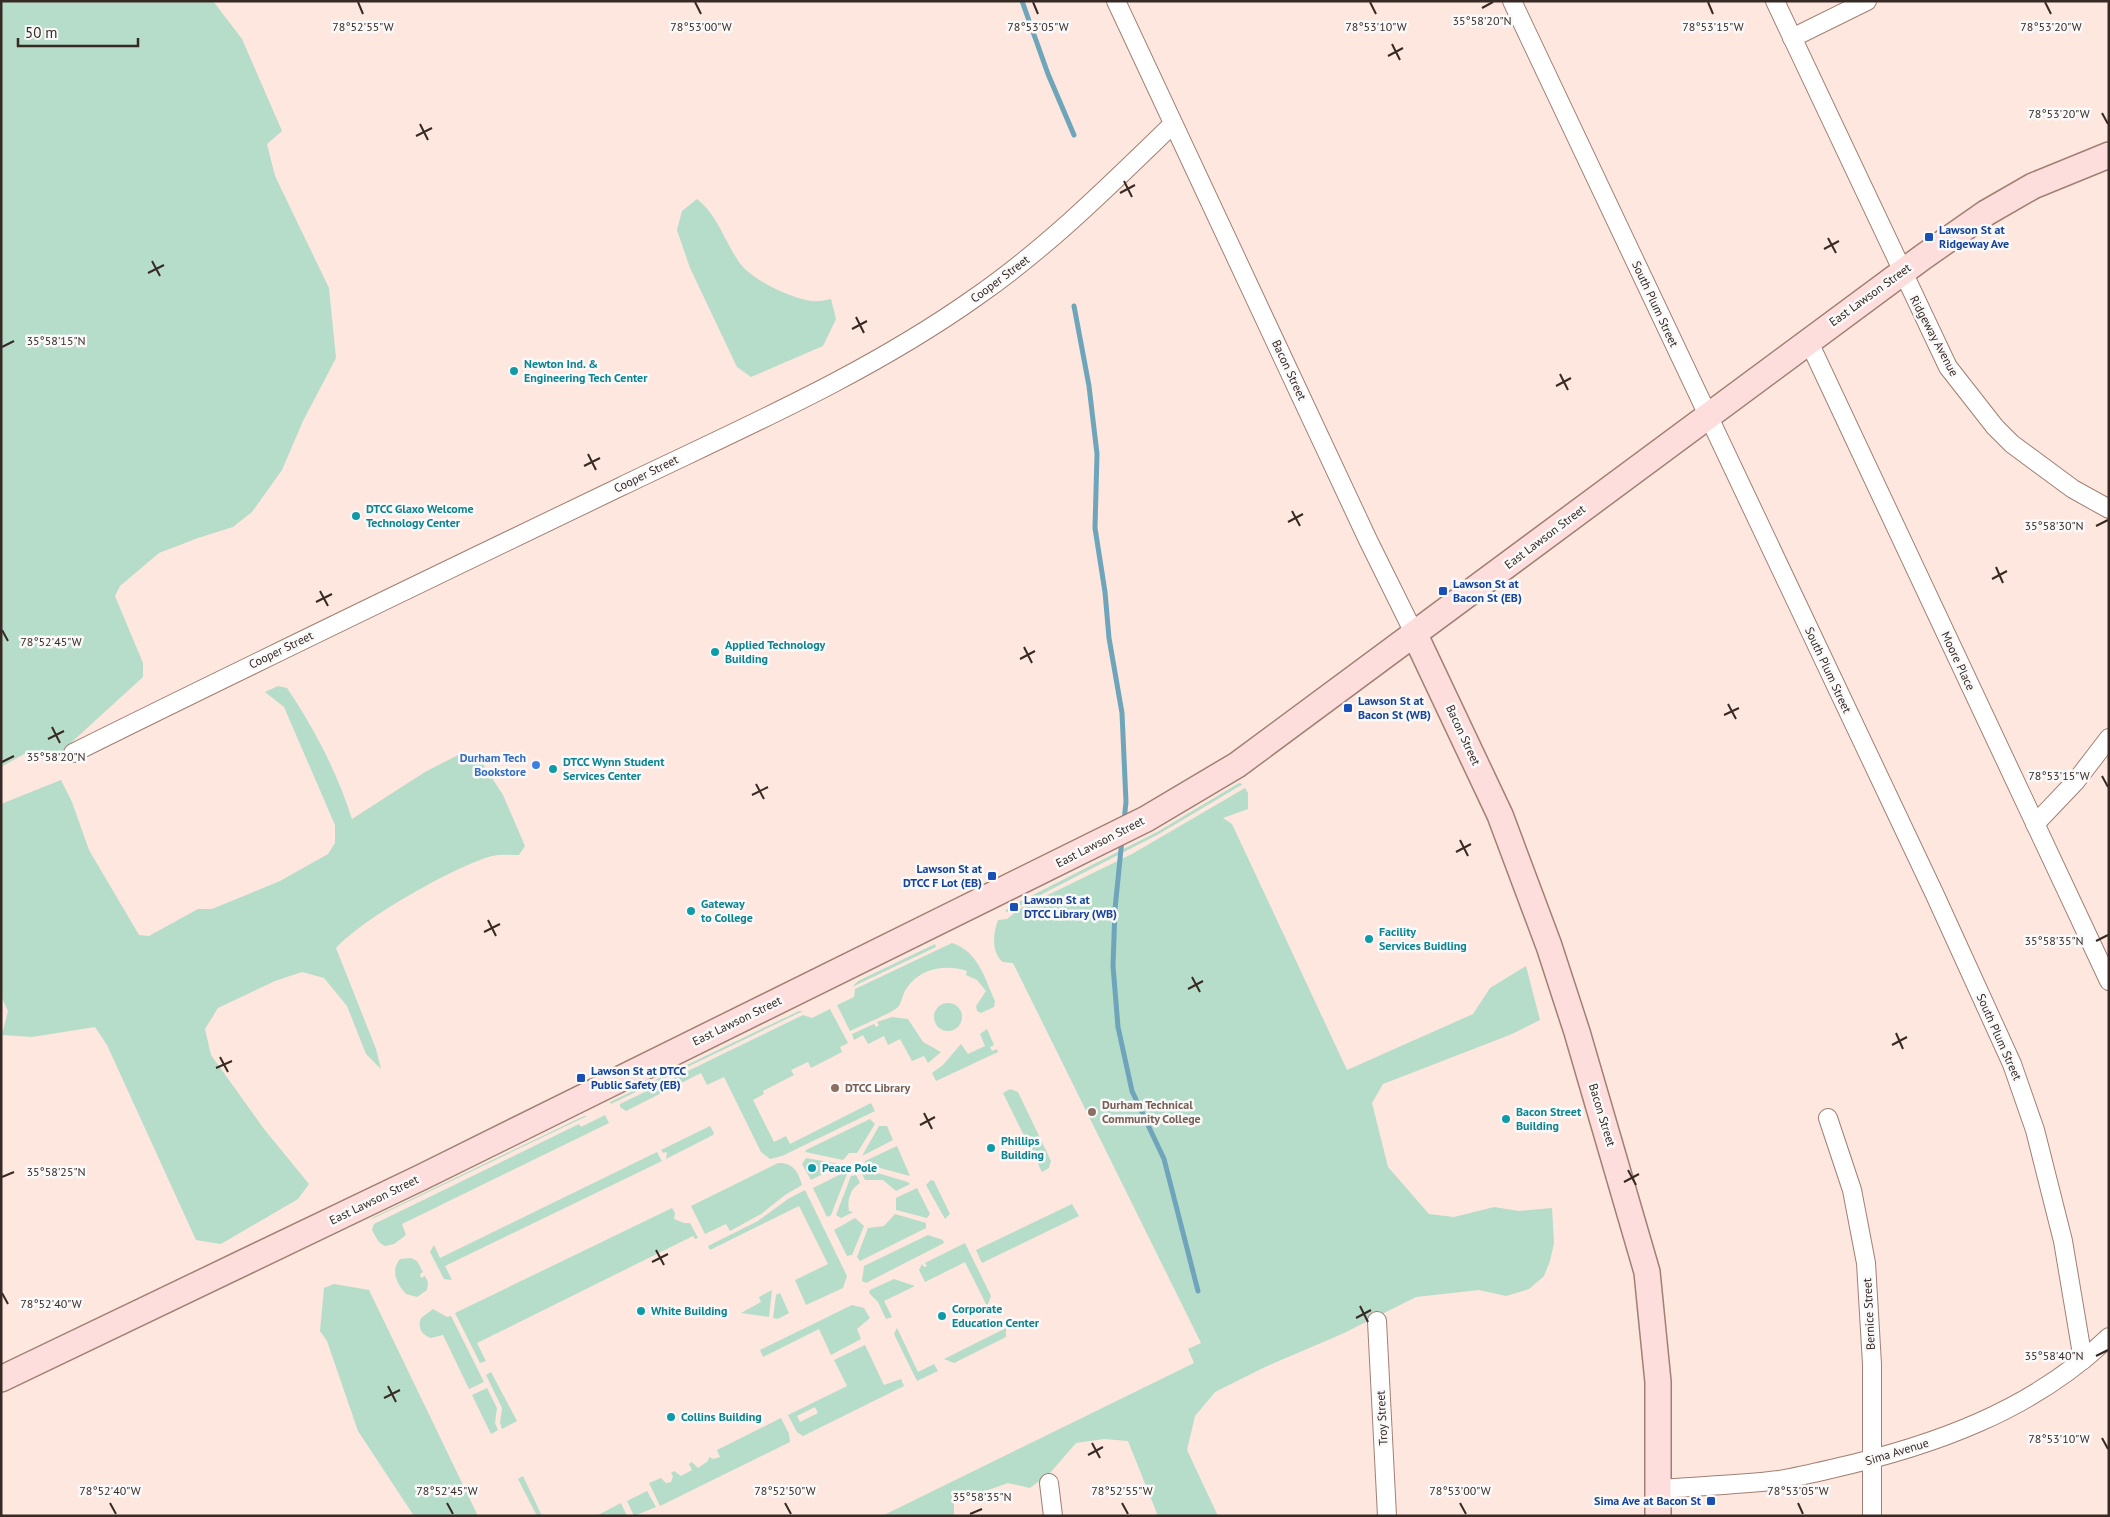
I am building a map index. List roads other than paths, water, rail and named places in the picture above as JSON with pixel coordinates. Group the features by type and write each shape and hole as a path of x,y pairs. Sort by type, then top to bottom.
{"street":[{"name":"Bacon Street","path":"1116,1 1368,540 1465,738 1507,834 1577,1032 1648,1272 1658,1382 1658,1516"},
{"name":"South Plum Street","path":"1512,1 1935,896 2012,1064 2035,1130 2063,1241 2083,1360"},
{"name":"Ridgeway Avenue","path":"1775,1 1948,367 1995,427 2027,456 2073,489 2109,510"},
{"path":"1792,38 1867,1"},
{"name":"Cooper Street","path":"73,753 411,586 739,429 879,357 933,326 1002,278 1058,232 1173,124"},
{"name":"East Lawson Street","path":"1,1379 422,1177 1146,819 1237,765 1415,635 1808,340 1986,213 2025,190 2109,155"},
{"name":"Moore Place","path":"1808,340 2109,981"},
{"path":"2035,824 2076,781 2109,738"},
{"name":"Bernice Street","path":"1828,1118 1852,1190 1866,1263 1872,1364 1872,1516"},
{"name":"Troy Street","path":"1377,1321 1387,1516"},
{"name":"Sima Avenue","path":"1658,1489 1781,1479 1872,1460 1952,1434 2015,1406 2062,1377 2109,1337"},
{"path":"1048,1483 1053,1516"}],"waterway":[{"path":"1022,1 1048,74 1074,135"},
{"path":"1074,306 1089,386 1097,454 1095,528 1105,592 1109,638 1122,713 1126,802 1124,821"},
{"path":"1122,839 1115,909 1113,966 1118,1027 1132,1091 1164,1159 1198,1291"}],"place":[{"name":"Lawson St at Ridgeway Ave","path":"1929,237"},
{"name":"Newton Ind. & Engineering Tech Center","path":"514,371"},
{"name":"DTCC Glaxo Welcome Technology Center","path":"356,516"},
{"name":"Lawson St at Bacon St (EB)","path":"1443,591"},
{"name":"Applied Technology Building","path":"715,652"},
{"name":"Lawson St at Bacon St (WB)","path":"1348,708"},
{"name":"Durham Tech Bookstore","path":"536,765"},
{"name":"DTCC Wynn Student Services Center","path":"553,769"},
{"name":"Lawson St at DTCC F Lot (EB)","path":"992,876"},
{"name":"Lawson St at DTCC Library (WB)","path":"1014,907"},
{"name":"Gateway to College","path":"691,911"},
{"name":"Facility Services Buidling","path":"1369,939"},
{"name":"Lawson St at DTCC Public Safety (EB)","path":"581,1078"},
{"name":"DTCC Library","path":"835,1088"},
{"name":"Durham Technical Community College","path":"1092,1112"},
{"name":"Bacon Street Building","path":"1506,1119"},
{"name":"Phillips Building","path":"991,1148"},
{"name":"Peace Pole","path":"812,1168"},
{"name":"White Building","path":"641,1311"},
{"name":"Corporate Education Center","path":"942,1316"},
{"name":"Collins Building","path":"671,1417"},
{"name":"Sima Ave at Bacon St","path":"1711,1501"}]}
